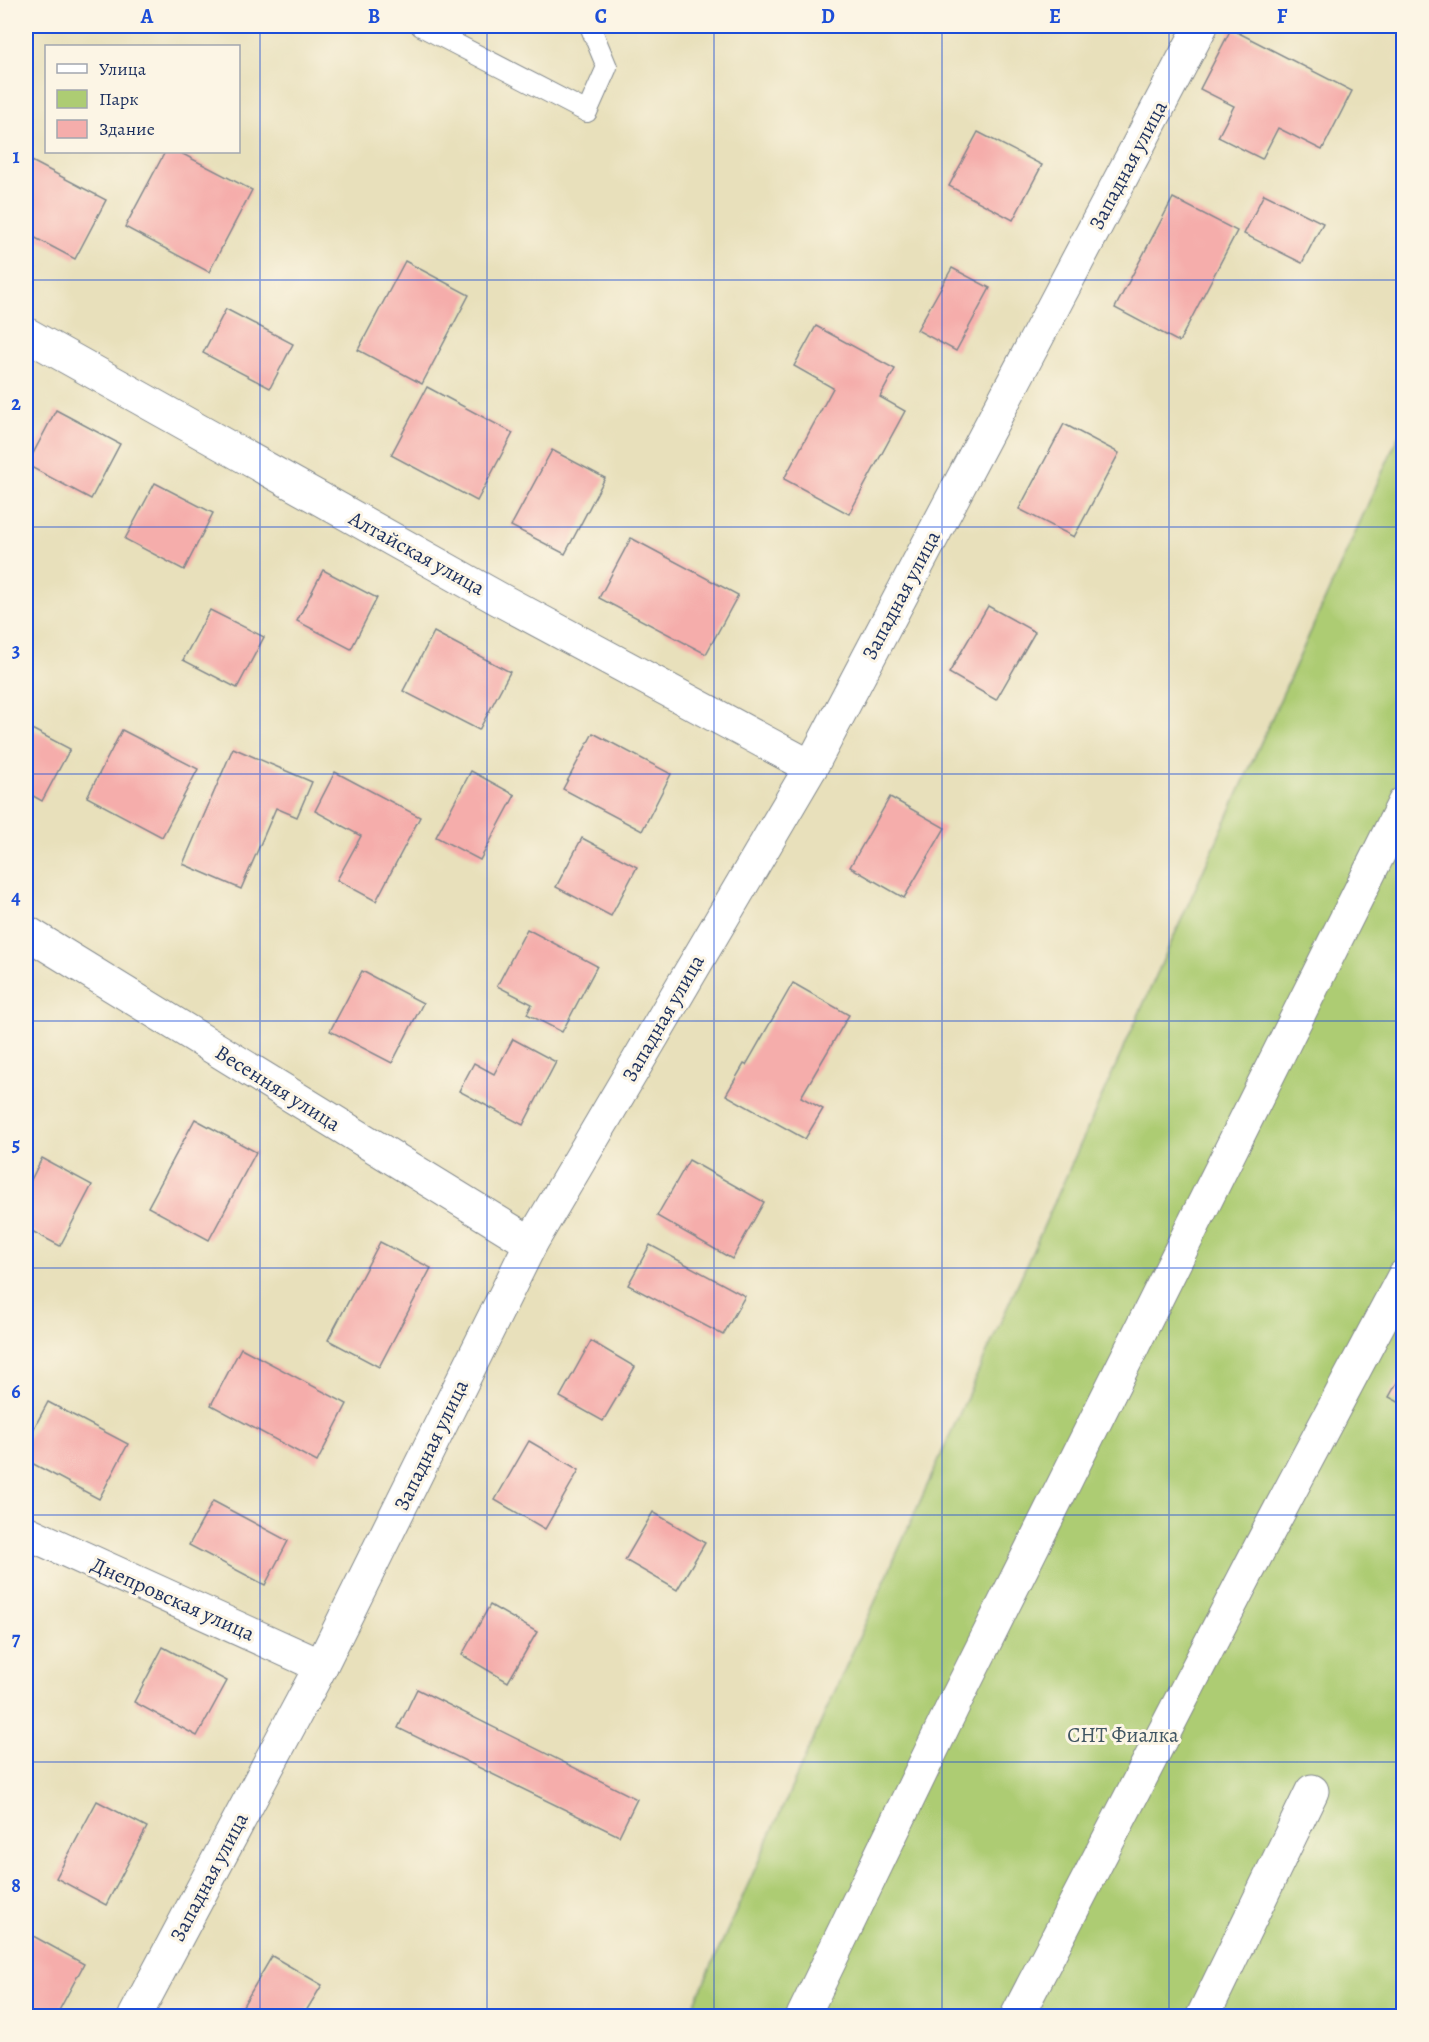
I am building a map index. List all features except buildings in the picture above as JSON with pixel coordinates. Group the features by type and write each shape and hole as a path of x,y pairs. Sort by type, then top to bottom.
{"street":[{"name":"Западная улица","path":"135,2016 321,1666 531,1243 811,767 1202,26"},
{"name":"Алтайская улица","path":"26,334 499,599 811,767"},
{"path":"802,2016 957,1697 1404,803"},
{"name":"Весенняя улица","path":"26,932 531,1243"},
{"path":"1017,2016 1404,1276"},
{"name":"Днепровская улица","path":"26,1532 321,1666"},
{"path":"1203,2016 1312,1791"}],"lane":[{"path":"421,26 587,112 607,67 590,26"}],"green space":[{"name":"СНТ Фиалка","path":"1403,426 1403,2016 689,2016"}]}
